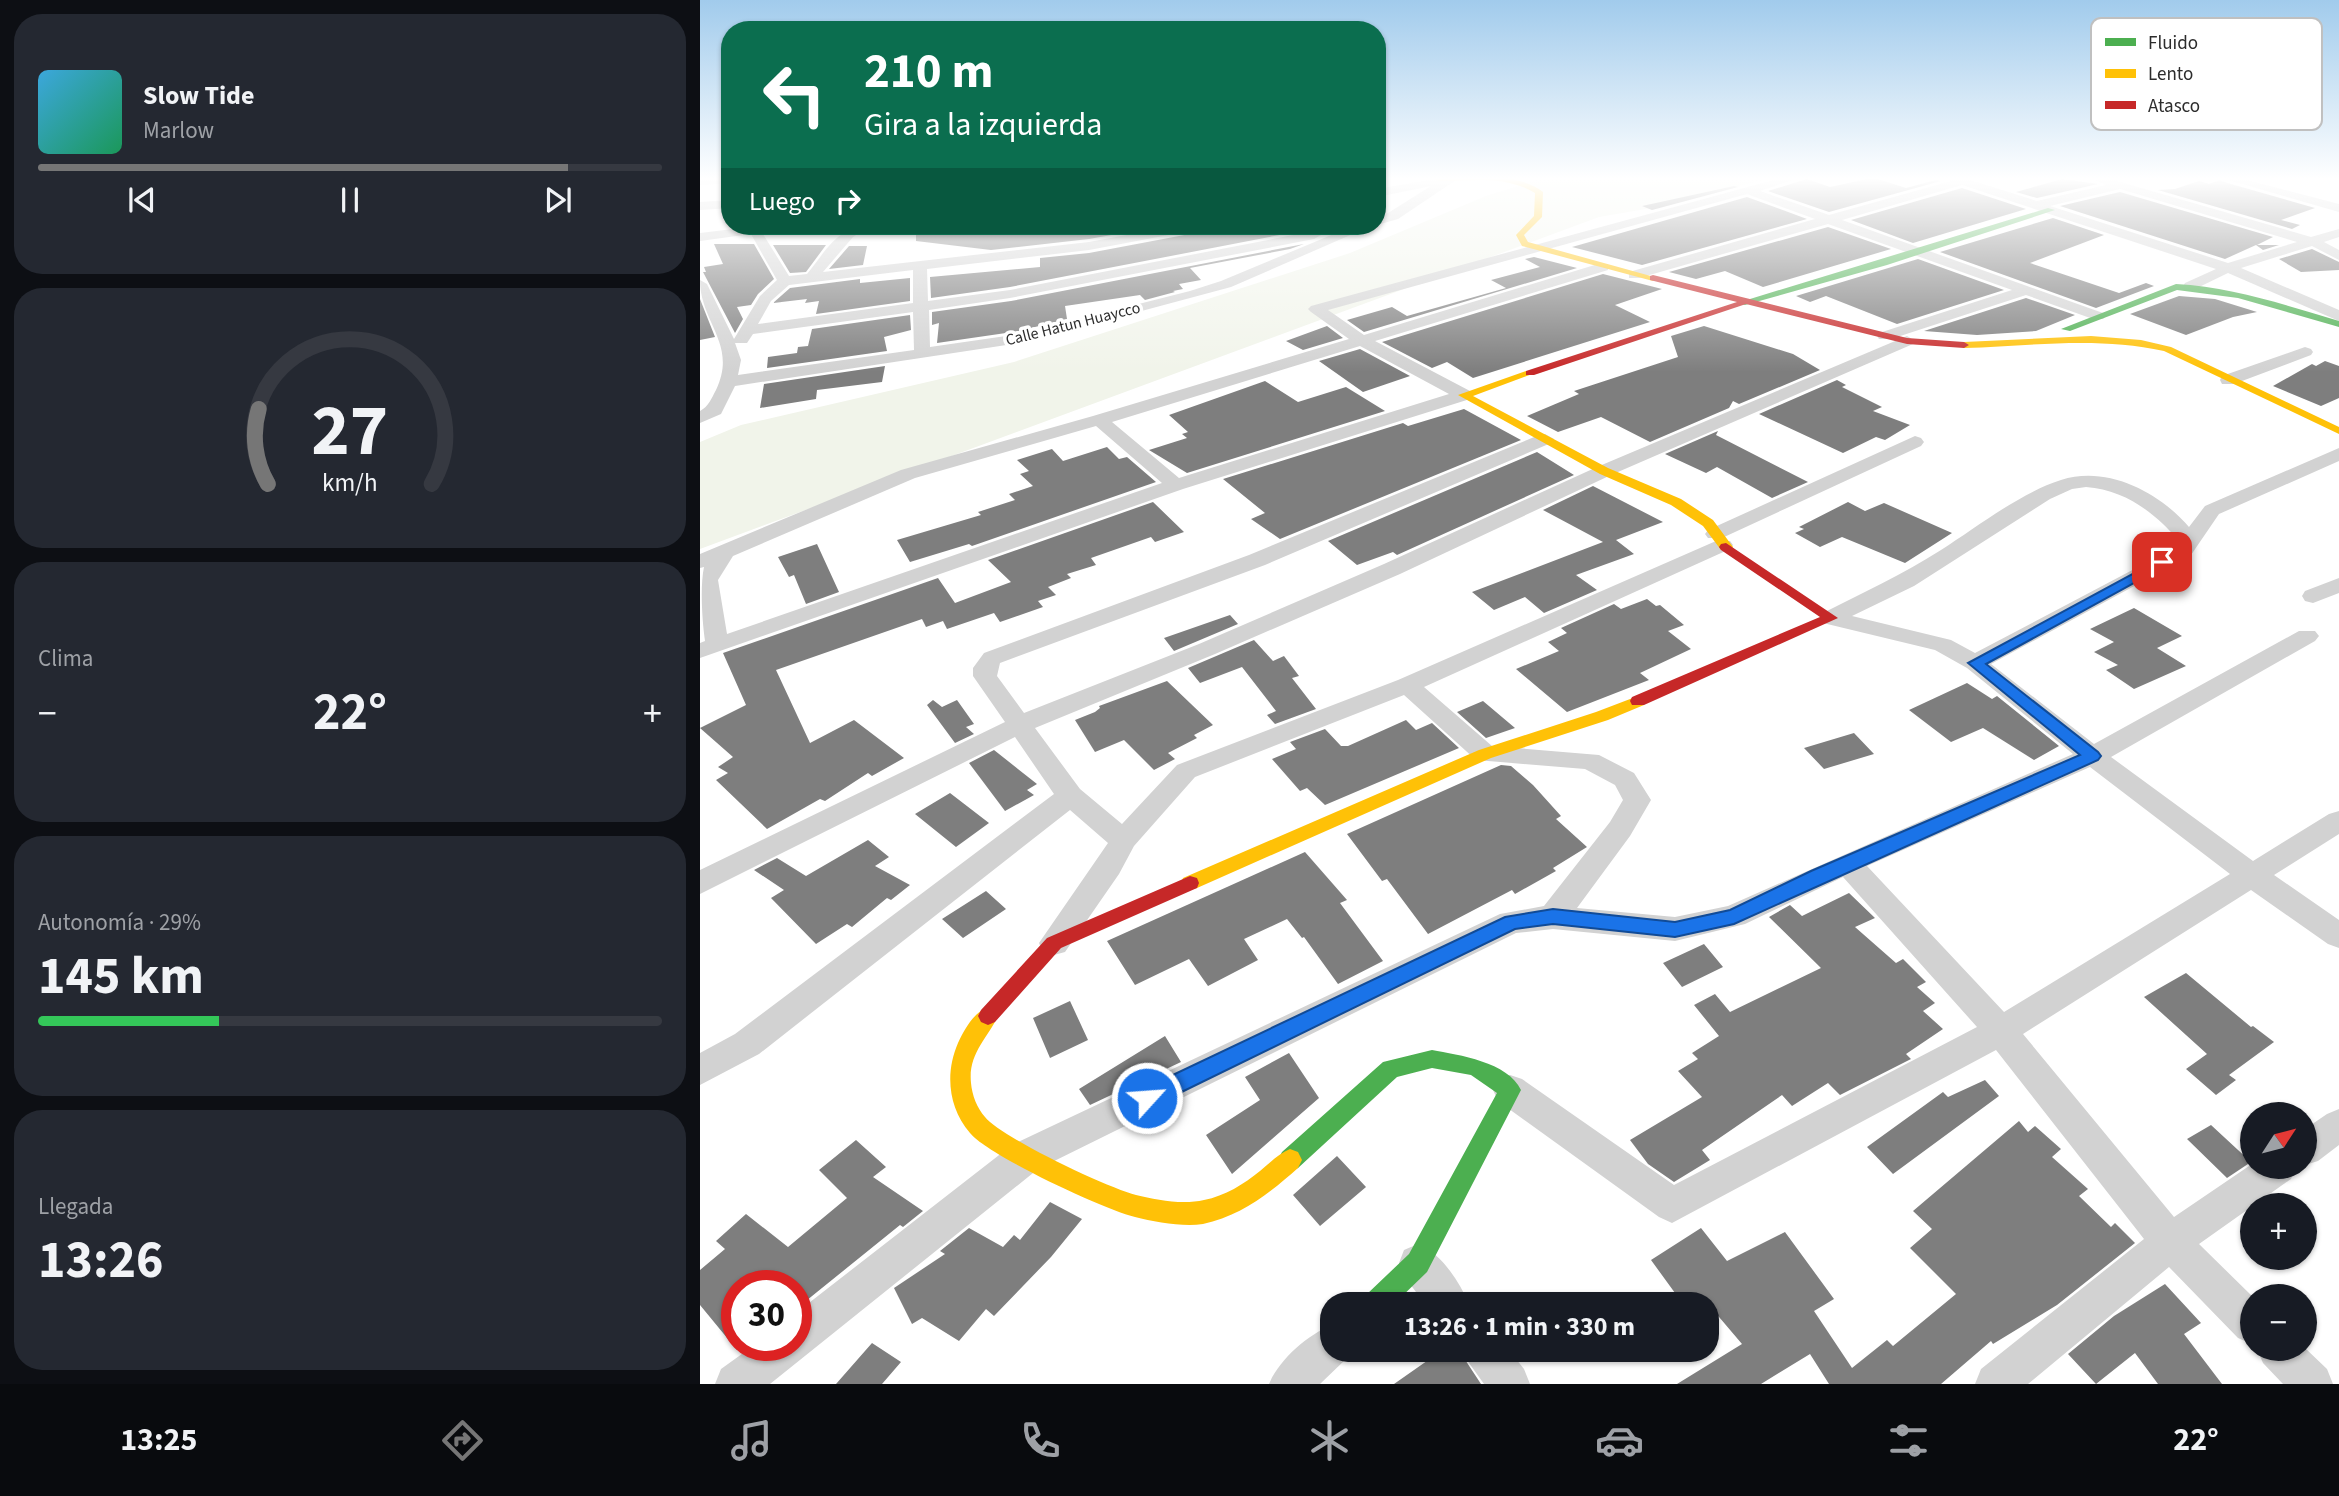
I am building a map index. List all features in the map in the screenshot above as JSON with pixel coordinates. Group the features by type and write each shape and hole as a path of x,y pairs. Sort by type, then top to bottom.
{"street":[{"path":"763,244 785,281"},
{"path":"812,277 840,244"},
{"path":"700,418 715,410 746,330 765,299 785,281 1118,244"},
{"path":"746,330 1010,294 1183,244"},
{"name":"Calle Hatun Huaycco","path":"728,382 1060,331 1195,294 1320,244"},
{"path":"1525,244 1634,275 1907,341 1934,345 1983,345 2124,337 2167,349 2339,431"},
{"path":"1556,244 1316,309 1361,340 1604,471 1676,502 1708,523 1719,540 1830,618 1942,645 1975,663 2092,756 2253,876 2339,936"},
{"path":"1634,275 1745,244"},
{"path":"1894,244 2098,316"},
{"path":"724,553 707,580 708,647 1176,485 1464,395 1714,310 1946,244"},
{"path":"2153,244 2228,268 2339,316"},
{"path":"2190,286 2228,268 2314,244"},
{"path":"2317,244 2339,256"},
{"path":"920,265 922,354"},
{"path":"700,562 908,474 1099,420 1603,267"},
{"path":"700,284 718,334 733,360"},
{"path":"2037,340 2176,287 2190,286 2219,290 2339,324"},
{"path":"1885,336 2028,290"},
{"path":"700,883 1021,724 1207,649 1392,569 1604,471 1907,341"},
{"path":"2228,380 2305,352"},
{"path":"1099,420 1176,485"},
{"path":"1123,840 1069,796 985,676 985,668 992,658 1257,560 1545,439"},
{"path":"1915,442 1719,540 1407,685 1186,771 1123,840 1109,866 1054,943 981,1023 962,1052 960,1090 979,1128 1025,1157 1133,1206 1202,1213 1252,1194 1391,1069 1432,1059 1476,1067 1672,1205 2001,1031 2339,821"},
{"path":"1975,663 2184,551 2212,510 2339,454"},
{"path":"1054,943 1485,754 1602,716 1830,618 1906,581 2043,495 2067,485 2108,485 2137,494 2157,505 2190,540"},
{"path":"2313,596 2339,585"},
{"path":"812,1325 1025,1157 1511,922 1553,917 1675,929 1734,916 2092,756 2307,636"},
{"path":"1407,685 1485,754 1590,761 1625,779 1637,800 1620,829 1553,917"},
{"path":"700,1070 747,1044 1069,796"},
{"path":"1848,864 2001,1031 2170,1242 2240,1312"},
{"path":"1388,1292 1418,1263 1510,1090"},
{"path":"2317,1141 2339,1125"},
{"path":"1996,1384 2170,1242 2259,1180"},
{"path":"1418,1263 1440,1292"},
{"path":"1290,1384 1320,1356"},
{"path":"736,1384 766,1361"},
{"path":"2289,1361 2312,1384"},
{"path":"1493,1362 1509,1384"}],"shaded area":[{"path":"1372,244 1527,244 700,549 700,442 741,425 1014,362"}],"building":[{"path":"714,244 754,244 774,279 751,305 737,307 743,319 735,333 703,272 706,272 704,267 723,264"},
{"path":"938,244 1048,244 991,250"},
{"path":"1139,244 1235,244 1010,287 931,298 930,277 1040,267 1040,258 1089,253"},
{"path":"1304,244 1190,268 1201,280 1179,284 1183,289 1145,300 1140,295 1065,306 1067,319 1019,331 937,343 939,323 932,325 932,312 1011,301"},
{"path":"1584,244 1719,244 1642,265 1572,247"},
{"path":"1769,244 1875,244 1891,249 1763,287 1725,271 1696,279 1669,272"},
{"path":"1968,244 2081,244 2030,263 2119,293 2146,283 2154,286 2096,308 1940,252"},
{"path":"2177,244 2279,245 2263,250 2256,245 2225,259"},
{"path":"773,245 826,245 806,272 790,273"},
{"path":"849,246 867,246 863,265 829,269"},
{"path":"2312,249 2339,262 2339,270 2301,272 2279,259"},
{"path":"1534,257 1577,268 1364,332 1347,320 1392,307 1407,316 1506,288 1491,280 1540,267 1525,259"},
{"path":"1918,259 2004,290 1897,324 1826,296 1810,302 1796,296"},
{"path":"1603,274 1662,289 1615,305 1650,322 1473,378 1447,362 1432,368 1382,342"},
{"path":"910,278 910,301 816,314 819,301 805,303 807,299 773,303 790,288 860,279 860,283"},
{"path":"2179,296 2215,299 2257,312 2233,317 2186,335 2130,314"},
{"path":"2026,298 2075,315 2036,331 1977,335 1924,331"},
{"path":"700,299 715,337 700,340"},
{"path":"910,315 911,330 884,337 887,351 767,368 768,357 797,353 798,347 808,346 812,329"},
{"path":"1327,326 1343,338 1303,350 1286,341"},
{"path":"1704,326 1793,354 1820,370 1739,404 1733,401 1729,408 1650,442 1601,417 1558,432 1527,416 1579,394 1574,391 1678,357 1671,336"},
{"path":"1360,349 1410,376 1363,392 1319,361"},
{"path":"2325,361 2339,366 2339,398 2321,406 2273,386 2312,364 2316,366"},
{"path":"885,366 882,382 817,390 816,399 760,408 764,384"},
{"path":"1837,380 1846,385 1842,387 1882,407 1873,411 1910,425 1885,440 1876,437 1843,453 1759,414"},
{"path":"1265,381 1298,402 1346,387 1385,411 1187,473 1149,450 1187,438 1182,434 1188,432 1169,415"},
{"path":"1464,409 1521,440 1280,539 1251,519 1265,513 1223,479 1403,423 1408,426"},
{"path":"1718,431 1716,435 1808,482 1772,498 1717,467 1706,473 1665,454"},
{"path":"1107,447 1119,459 1127,457 1156,482 972,546 969,544 910,562 897,540 981,515 978,512 1015,500 1009,494 1033,486 1020,474 1029,471 1017,460 1052,449 1063,461"},
{"path":"1537,452 1574,475 1397,555 1393,552 1357,565 1328,541"},
{"path":"1593,486 1663,522 1616,540 1634,554 1576,575 1597,590 1544,613 1525,597 1494,610 1472,592 1603,542 1543,510"},
{"path":"1153,502 1184,532 1155,542 1151,537 1091,558 1096,565 1067,574 1071,578 1048,587 1056,595 1038,601 1043,607 1000,622 994,613 947,629 943,621 926,627 922,619 776,670 810,743 854,720 904,758 872,776 868,773 825,801 820,799 767,829 716,780 728,773 718,767 733,757 700,728 746,705 723,653 938,578 955,603 1011,582 988,560"},
{"path":"1848,502 1865,511 1884,503 1952,533 1905,563 1842,537 1820,547 1795,533 1804,529 1799,527"},
{"path":"817,544 839,592 806,604 794,575 789,577 778,557"},
{"path":"1647,599 1656,606 1660,605 1684,625 1668,631 1691,649 1640,673 1649,680 1567,712 1516,669 1559,651 1548,642 1567,633 1561,628 1614,604 1621,609"},
{"path":"2134,608 2182,636 2157,648 2186,666 2134,689 2106,670 2118,665 2094,652 2114,642 2090,629"},
{"path":"1230,615 1238,624 1174,651 1164,638"},
{"path":"1254,640 1273,661 1284,656 1299,676 1292,678 1316,709 1275,724 1267,715 1276,711 1242,667 1200,683 1188,668"},
{"path":"1167,681 1213,725 1194,735 1197,738 1168,753 1175,759 1154,770 1124,740 1095,752 1075,720 1095,712 1099,706"},
{"path":"1967,683 1992,699 1997,696 2059,746 2034,760 1983,728 1951,742 1909,710"},
{"path":"933,700 942,707 957,700 974,724 966,727 974,734 955,743 927,705"},
{"path":"1483,701 1515,728 1486,738 1457,712"},
{"path":"1406,720 1416,730 1432,723 1459,748 1325,805 1307,788 1300,791 1272,759 1296,749 1290,742 1325,729 1341,746 1348,746"},
{"path":"1854,733 1874,754 1824,769 1804,748"},
{"path":"994,750 1037,784 1027,790 1034,795 1005,811 969,763"},
{"path":"1501,765 1511,766 1533,785 1561,816 1556,819 1587,847 1553,868 1556,871 1515,894 1512,890 1428,934 1387,879 1382,881 1347,834"},
{"path":"950,793 989,823 956,847 915,814"},
{"path":"868,840 889,857 875,866 910,885 891,900 887,898 852,927 847,924 816,944 771,898 784,890 754,870 777,858 806,876"},
{"path":"1305,852 1347,900 1340,903 1383,961 1338,984 1304,937 1302,938 1287,919 1244,939 1258,960 1208,986 1189,959 1135,985 1107,941"},
{"path":"986,891 1006,909 963,938 942,919"},
{"path":"1849,893 1875,918 1855,927 1896,963 1903,959 1926,982 1917,987 1935,1003 1923,1011 1943,1029 1906,1054 1911,1059 1840,1095 1828,1083 1792,1106 1782,1095 1702,1150 1710,1160 1674,1182 1648,1164 1630,1140 1702,1097 1678,1071 1698,1059 1692,1053 1719,1036 1694,1005 1715,994 1730,1012 1821,968 1769,917 1790,905 1802,916"},
{"path":"1704,944 1723,967 1682,987 1663,963"},
{"path":"2186,973 2251,1027 2274,1042 2229,1075 2236,1080 2216,1095 2186,1069 2207,1054 2144,997"},
{"path":"1070,1001 1088,1040 1050,1058 1033,1018"},
{"path":"1165,1036 1181,1062 1090,1105 1079,1089"},
{"path":"1289,1053 1319,1098 1232,1174 1206,1135 1260,1100 1245,1077"},
{"path":"1985,1080 1999,1096 1893,1174 1867,1147 1943,1092 1948,1097"},
{"path":"2019,1121 2028,1132 2035,1126 2061,1149 2052,1157 2088,1189 2079,1196 2111,1227 2115,1223 2135,1243 2057,1305 1993,1344 1991,1341 1941,1384 1829,1384 1810,1354 1761,1384 1677,1384 1713,1362 1719,1362 1719,1358 1742,1344 1719,1317 1719,1292 1674,1292 1651,1260 1701,1228 1727,1261 1785,1232 1834,1299 1814,1311 1852,1368 1887,1340 1893,1346 1956,1294 1910,1248 1932,1229 1913,1211"},
{"path":"2211,1125 2240,1152 2240,1169 2227,1178 2187,1139"},
{"path":"856,1140 886,1167 873,1177 923,1211 903,1227 900,1225 812,1296 812,1270 721,1270 721,1331 700,1305 700,1270 725,1249 716,1241 746,1214 788,1247 847,1198 819,1170"},
{"path":"1337,1156 1366,1187 1320,1226 1293,1195"},
{"path":"1050,1202 1082,1219 1051,1257 994,1316 986,1309 959,1341 922,1318 912,1324 894,1288 945,1254 940,1251 969,1228 1003,1247 1014,1235 1020,1240"},
{"path":"2165,1284 2201,1323 2184,1334 2222,1384 2158,1384 2135,1353 2096,1384 2068,1354 2114,1316"},
{"path":"872,1343 901,1362 882,1384 836,1384"},
{"path":"1425,1362 1467,1362 1481,1384 1394,1384"}],"traffic: fast":[{"path":"1742,303 1945,244"},
{"path":"2066,329 2176,287 2238,295 2339,324"},
{"path":"1290,1160 1391,1069 1432,1059 1476,1067 1510,1090 1418,1263 1388,1292"}],"traffic: slow":[{"path":"1525,244 1653,278"},
{"path":"1964,345 2066,339 2141,343 2167,349 2339,431"},
{"path":"1530,373 1464,395 1604,471 1676,502 1708,523 1726,547"},
{"path":"1190,883 1485,754 1602,716 1638,701"},
{"path":"988,1016 969,1042 960,1069 960,1083 969,1111 978,1126 987,1134 1079,1183 1135,1206 1198,1213 1241,1198 1290,1160"}],"traffic: jam":[{"path":"1653,278 1907,341 1964,345"},
{"path":"1530,373 1742,303"},
{"path":"1638,701 1831,618 1726,547"},
{"path":"988,1016 1054,943 1190,883"}],"route":[{"path":"1147,1098 1511,922 1553,917 1675,929 1734,916 1818,876 2092,756 1975,663 2162,562"}]}
